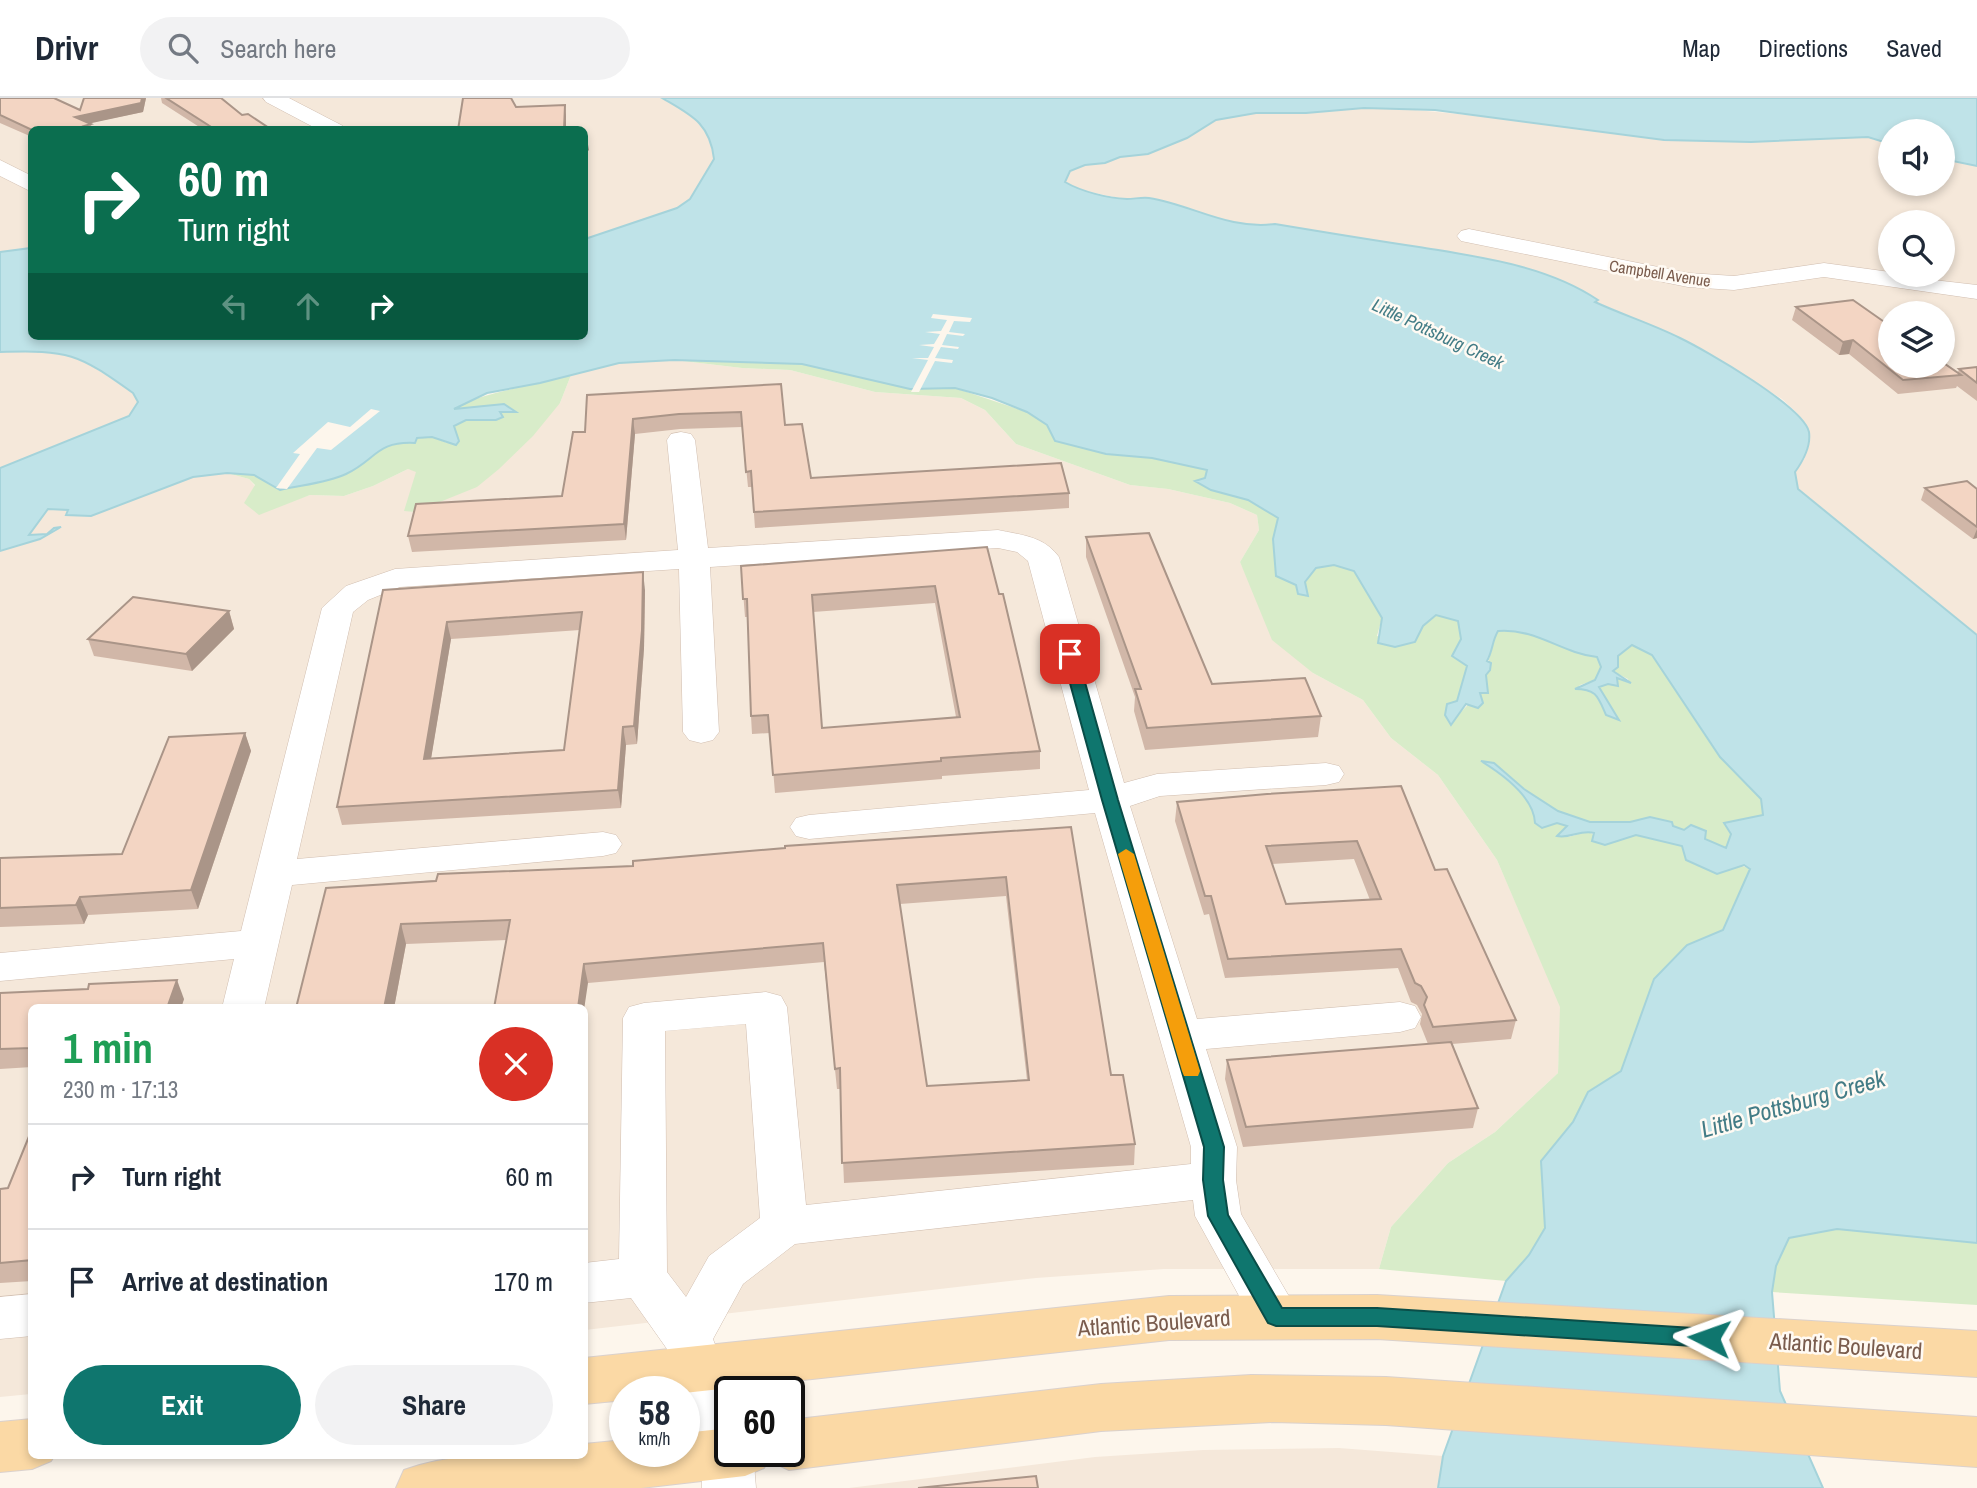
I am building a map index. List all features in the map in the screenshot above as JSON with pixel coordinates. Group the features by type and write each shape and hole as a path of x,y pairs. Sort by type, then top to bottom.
{"main road":[{"name":"Atlantic Boulevard","path":"588,1380 694,1353 1169,1318 1377,1317 1977,1354"},
{"path":"805,1443 1065,1412 1207,1399 1386,1401 1977,1442"},
{"path":"0,1447 28,1444"},
{"path":"424,1488 714,1466"}],"street":[{"path":"272,98 328,126"},
{"path":"0,167 28,183"},
{"name":"Campbell Avenue","path":"1469,236 1642,273 1688,280 1734,283 1824,270 1977,292"},
{"path":"681,440 694,559 701,732"},
{"path":"244,1004 338,608 357,593 395,578 998,539 1027,545 1043,557 1110,800 1214,1147 1213,1180 1218,1216 1276,1317"},
{"path":"809,827 1110,800 1157,785 1326,774"},
{"path":"276,874 603,844"},
{"path":"0,967 259,943"},
{"path":"714,1408 694,1353 643,1277 644,1018 766,1007 784,1226"},
{"path":"1181,1036 1400,1017"},
{"path":"694,1353 726,1270 784,1226 1213,1180"},
{"path":"588,1283 643,1277"},
{"path":"0,1318 28,1315"}],"shaded area":[{"path":"0,98 662,98 685,111 707,130 714,159 690,199 677,208 588,238 588,126 28,126 28,248 0,252"},
{"path":"1384,107 1751,142 1868,137 1878,140 1878,196 1955,196 1955,161 1977,166 1977,635 1798,489 1795,472 1805,458 1797,413 1782,399 1683,339 1594,301 1550,276 1498,261 1275,224 1252,227 1148,198 1126,199 1077,189 1065,182 1070,171 1120,157 1148,154 1187,138 1216,120 1256,113"},
{"path":"0,352 61,352 78,357 133,393 138,402 129,416 0,468"},
{"path":"674,360 742,368 790,370 875,392 961,398 985,410 1016,444 1130,485 1168,489 1230,503 1257,515 1259,530 1240,562 1253,590 1313,673 1363,700 1391,738 1438,775 1497,860 1561,1007 1558,1073 1495,1132 1448,1163 1391,1227 1379,1269 1164,1269 1036,1278 588,1330 588,1004 28,1004 28,1394 0,1397 0,551 46,534 29,535 48,509 68,510 66,514 193,477 227,473 249,479 255,486 286,503 310,495 344,496 408,469 416,471 560,403 571,375 618,363"},
{"path":"1339,1448 1443,1456 1438,1488 849,1488 1095,1457 1203,1450"}],"green space":[{"path":"674,360 802,364 910,389 955,388 1027,412 1047,425 1055,441 1106,454 1152,458 1207,470 1205,478 1196,481 1211,490 1248,500 1278,518 1273,539 1276,576 1296,585 1305,582 1316,568 1334,565 1354,571 1382,618 1377,636 1415,642 1423,626 1437,615 1458,621 1467,666 1451,724 1480,689 1498,631 1524,633 1572,651 1598,657 1601,667 1595,680 1580,685 1577,689 1592,693 1606,715 1618,719 1599,687 1618,685 1616,678 1629,683 1628,679 1612,671 1618,667 1618,656 1632,645 1652,655 1720,757 1761,799 1763,815 1724,823 1731,834 1726,848 1650,817 1630,822 1590,822 1558,811 1524,789 1494,763 1483,762 1523,796 1535,823 1542,828 1557,823 1568,826 1558,835 1566,837 1590,833 1605,845 1636,835 1682,846 1751,869 1723,931 1687,945 1654,979 1621,1071 1588,1092 1573,1122 1541,1161 1545,1228 1529,1255 1506,1281 1379,1269 1391,1227 1448,1163 1495,1132 1558,1073 1560,1007 1497,860 1438,775 1391,738 1363,700 1313,673 1272,640 1240,562 1259,530 1257,515 1230,503 1168,489 1130,485 1016,444 985,410 961,398 875,392 790,370 742,368"},
{"path":"571,375 560,403 533,436 499,469 477,487 415,512 404,511 416,472 408,469 344,496 310,495 259,515 244,503 255,485 249,479 227,473 347,474 381,448 402,440 432,437 447,443 459,441 454,426 466,420 496,420 500,412 515,411 504,404 453,407"},
{"path":"1837,1229 1977,1243 1977,1305 1772,1292 1776,1266 1789,1238"}],"water":[{"name":"Little Pottsburg Creek","path":"662,98 1977,98 1977,166 1955,161 1955,119 1878,119 1878,140 1868,137 1751,142 1664,140 1435,110 1364,108 1306,113 1256,113 1216,120 1187,138 1148,154 1120,157 1070,171 1065,182 1104,196 1165,201 1242,223 1275,224 1512,264 1557,278 1598,300 1595,302 1680,338 1752,380 1803,421 1809,432 1809,443 1795,472 1798,489 1977,635 1977,1243 1837,1229 1789,1238 1776,1266 1772,1292 1780,1391 1823,1488 1438,1488 1443,1456 1506,1281 1529,1255 1545,1228 1541,1161 1573,1122 1588,1092 1621,1071 1654,979 1687,945 1723,930 1750,869 1744,865 1717,874 1686,860 1682,846 1636,835 1605,845 1592,841 1594,833 1557,836 1567,826 1557,823 1542,828 1535,823 1533,813 1523,795 1507,779 1481,761 1494,763 1524,789 1558,811 1590,822 1630,822 1650,817 1672,822 1673,826 1684,830 1691,825 1706,831 1705,839 1726,848 1731,834 1724,823 1763,815 1761,799 1720,757 1652,655 1632,645 1618,656 1618,667 1613,671 1631,683 1617,678 1618,686 1608,684 1599,687 1619,720 1606,715 1592,692 1575,689 1595,680 1601,667 1597,657 1584,655 1524,633 1498,631 1487,661 1491,663 1486,675 1488,693 1480,693 1483,703 1478,708 1466,704 1451,725 1445,715 1447,704 1457,701 1467,666 1452,656 1461,639 1458,621 1436,615 1423,626 1415,642 1395,647 1378,643 1382,618 1354,571 1334,565 1316,568 1305,582 1308,596 1298,594 1296,585 1276,576 1273,539 1278,518 1248,500 1211,490 1195,481 1205,478 1207,470 1152,458 1106,454 1055,441 1047,425 1027,412 992,398 955,388 910,389 802,364 674,360 619,363 487,393 454,409 504,404 516,412 500,412 503,417 496,420 466,420 454,426 459,441 456,445 432,437 417,438 415,443 384,448 356,469 339,477 280,490 254,475 227,473 193,477 91,516 66,515 68,510 48,509 29,535 47,534 54,528 61,527 40,539 0,551 0,468 129,416 138,402 133,393 85,362 42,352 0,352 0,252 28,248 28,340 588,340 588,238 677,208 690,199 714,159 708,137 697,121"}],"pier":[{"path":"933,314 972,318 970,322 954,321 949,332 965,334 947,334 942,345 959,347 958,349 941,347 935,358 953,360 952,363 935,361 919,392 911,392 928,360 912,358 928,358 934,347 919,345 934,344 940,334 925,332 941,331 947,320 931,318"},
{"path":"371,409 380,411 331,450 317,448 287,489 276,488 300,454 293,453 328,422 350,427"}],"building":[{"path":"0,98 54,98 80,110 84,98 142,98 141,103 75,117 91,124 84,126 28,126 28,128 0,115"},
{"path":"166,98 221,98 242,115 248,114 266,126 210,126"},
{"path":"463,98 511,98 516,107 565,105 564,126 459,126"},
{"path":"1853,300 1878,318 1878,360 1853,340 1843,342 1796,307"},
{"path":"1977,367 1977,383 1959,369"},
{"path":"781,384 785,425 802,424 811,478 1061,463 1069,493 754,512 751,471 746,472 741,412 679,414 633,419 624,524 408,536 416,504 562,496 573,432 585,432 587,395"},
{"path":"1967,481 1977,489 1977,527 1925,488"},
{"path":"1149,533 1212,684 1305,678 1321,716 1147,728 1135,689 1141,689 1086,537"},
{"path":"987,547 999,594 1003,594 1040,751 773,775 768,715 751,716 747,599 743,599 741,566","holes":["935,586 960,717 822,728 812,595"]},
{"path":"643,572 642,630 634,726 623,727 618,790 337,807 383,590","holes":["582,612 564,750 424,759 447,622"]},
{"path":"133,597 229,611 186,654 88,639"},
{"path":"245,733 191,890 80,897 76,905 0,908 0,858 122,854 169,737"},
{"path":"1401,786 1435,870 1447,869 1516,1020 1433,1027 1424,1005 1427,997 1421,986 1415,983 1401,949 1228,959 1211,896 1205,896 1177,802","holes":["1357,841 1381,899 1286,904 1266,846"]},
{"path":"1071,827 1111,1075 1123,1075 1135,1144 842,1163 840,1068 835,1069 823,943 584,964 579,1004 495,1004 510,920 401,924 385,1004 297,1004 326,888 436,881 438,874 633,866 633,861","holes":["1006,877 1029,1080 927,1086 897,885"]},
{"path":"177,980 168,1004 28,1004 28,1048 0,1049 0,993 88,989 89,984"},
{"path":"1451,1042 1478,1108 1246,1127 1227,1060"},
{"path":"28,1139 28,1260 0,1263 0,1189 8,1188"},
{"path":"1036,1476 1038,1488 918,1488"}],"slow traffic":[{"path":"1126,854 1191,1071"}],"route":[{"path":"1070,654 1110,800 1214,1147 1213,1180 1218,1216 1276,1317 1377,1317 1709,1338"}]}
